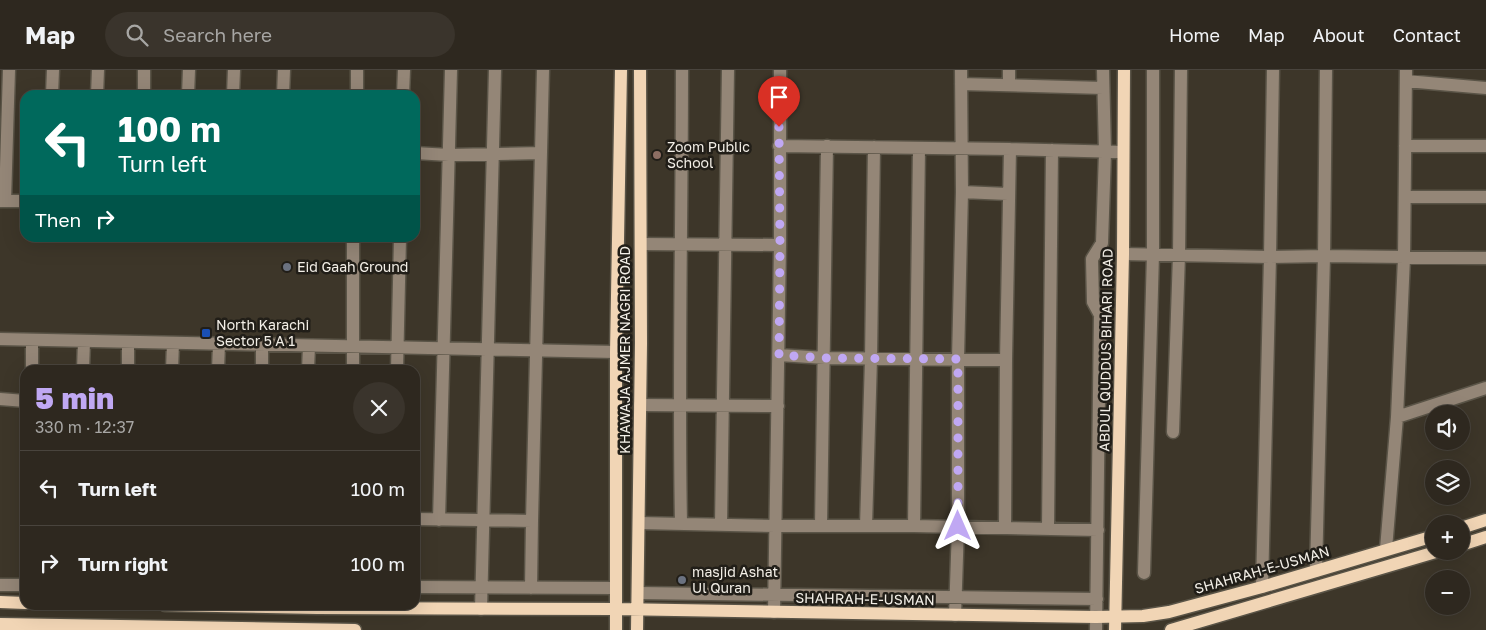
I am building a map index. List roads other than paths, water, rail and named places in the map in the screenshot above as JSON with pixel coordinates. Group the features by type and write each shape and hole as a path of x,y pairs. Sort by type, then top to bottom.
{"main road":[{"name":"KHAWAJA AJMER NAGRI ROAD","path":"616,630 616,352 621,70"},
{"name":"KHAWAJA AJMER NAGRI ROAD","path":"637,630 640,434 640,70"},
{"name":"ABDUL QUDDUS BIHARI ROAD","path":"1115,630 1120,442 1124,70"},
{"path":"620,143 640,143"},
{"path":"616,435 640,434"},
{"path":"1470,525 1486,520"},
{"path":"1470,542 1486,538"},
{"name":"SHAHRAH-E-USMAN","path":"420,608 616,609 1096,617 1143,616 1169,612 1262,587 1425,539"},
{"path":"1171,630 1425,555"},
{"path":"0,602 20,603"},
{"path":"0,624 43,627 355,630"}],"street":[{"path":"9,70 2,201 20,201"},
{"path":"52,90 53,70"},
{"path":"97,90 98,70"},
{"path":"144,70 144,90"},
{"path":"188,90 189,70"},
{"path":"233,90 234,70"},
{"path":"283,90 284,70"},
{"path":"357,70 357,90"},
{"path":"404,70 404,90"},
{"path":"439,520 451,70"},
{"path":"481,609 495,70"},
{"path":"531,588 543,70"},
{"path":"681,524 679,405 682,244 682,70"},
{"path":"721,524 728,70"},
{"path":"774,612 779,355 780,70"},
{"path":"955,615 958,526 958,359 962,192 961,70"},
{"path":"1009,70 1009,85"},
{"path":"1096,630 1100,315 1093,302 1092,259 1102,243 1103,70"},
{"path":"1144,573 1153,254 1153,70"},
{"path":"1173,432 1179,255 1181,70"},
{"path":"1262,587 1273,70"},
{"path":"1316,571 1324,256 1326,70"},
{"path":"1386,550 1397,417 1404,258 1406,75 1486,88"},
{"path":"961,84 1103,88"},
{"path":"779,146 1123,152"},
{"path":"821,525 827,146"},
{"path":"1405,146 1486,146"},
{"path":"866,526 874,147"},
{"path":"914,526 919,148"},
{"path":"1005,527 1010,149"},
{"path":"1048,528 1052,150"},
{"path":"420,153 449,155 541,154"},
{"path":"962,192 1008,194"},
{"path":"1405,197 1486,197"},
{"path":"353,242 353,365"},
{"path":"397,365 400,242"},
{"path":"641,244 780,245"},
{"path":"1123,254 1270,258 1324,256 1486,258"},
{"path":"0,339 616,352"},
{"path":"32,340 32,365"},
{"path":"83,365 84,341"},
{"path":"128,342 128,365"},
{"path":"172,365 173,343"},
{"path":"218,365 219,344"},
{"path":"262,345 262,365"},
{"path":"308,365 309,346"},
{"path":"779,355 825,358 1006,360"},
{"path":"1397,417 1486,388"},
{"path":"0,399 20,401"},
{"path":"640,405 778,406"},
{"path":"420,519 532,521"},
{"path":"639,523 775,526 958,526 1098,530"},
{"path":"0,585 20,585"},
{"path":"420,587 615,588"},
{"path":"638,593 1097,599"}],"place":[{"name":"Zoom Public School","path":"657,155"},
{"name":"Eid Gaah Ground","path":"287,267"},
{"name":"North Karachi Sector 5 A 1","path":"206,333"},
{"name":"masjid Ashat Ul Quran","path":"682,580"}]}
